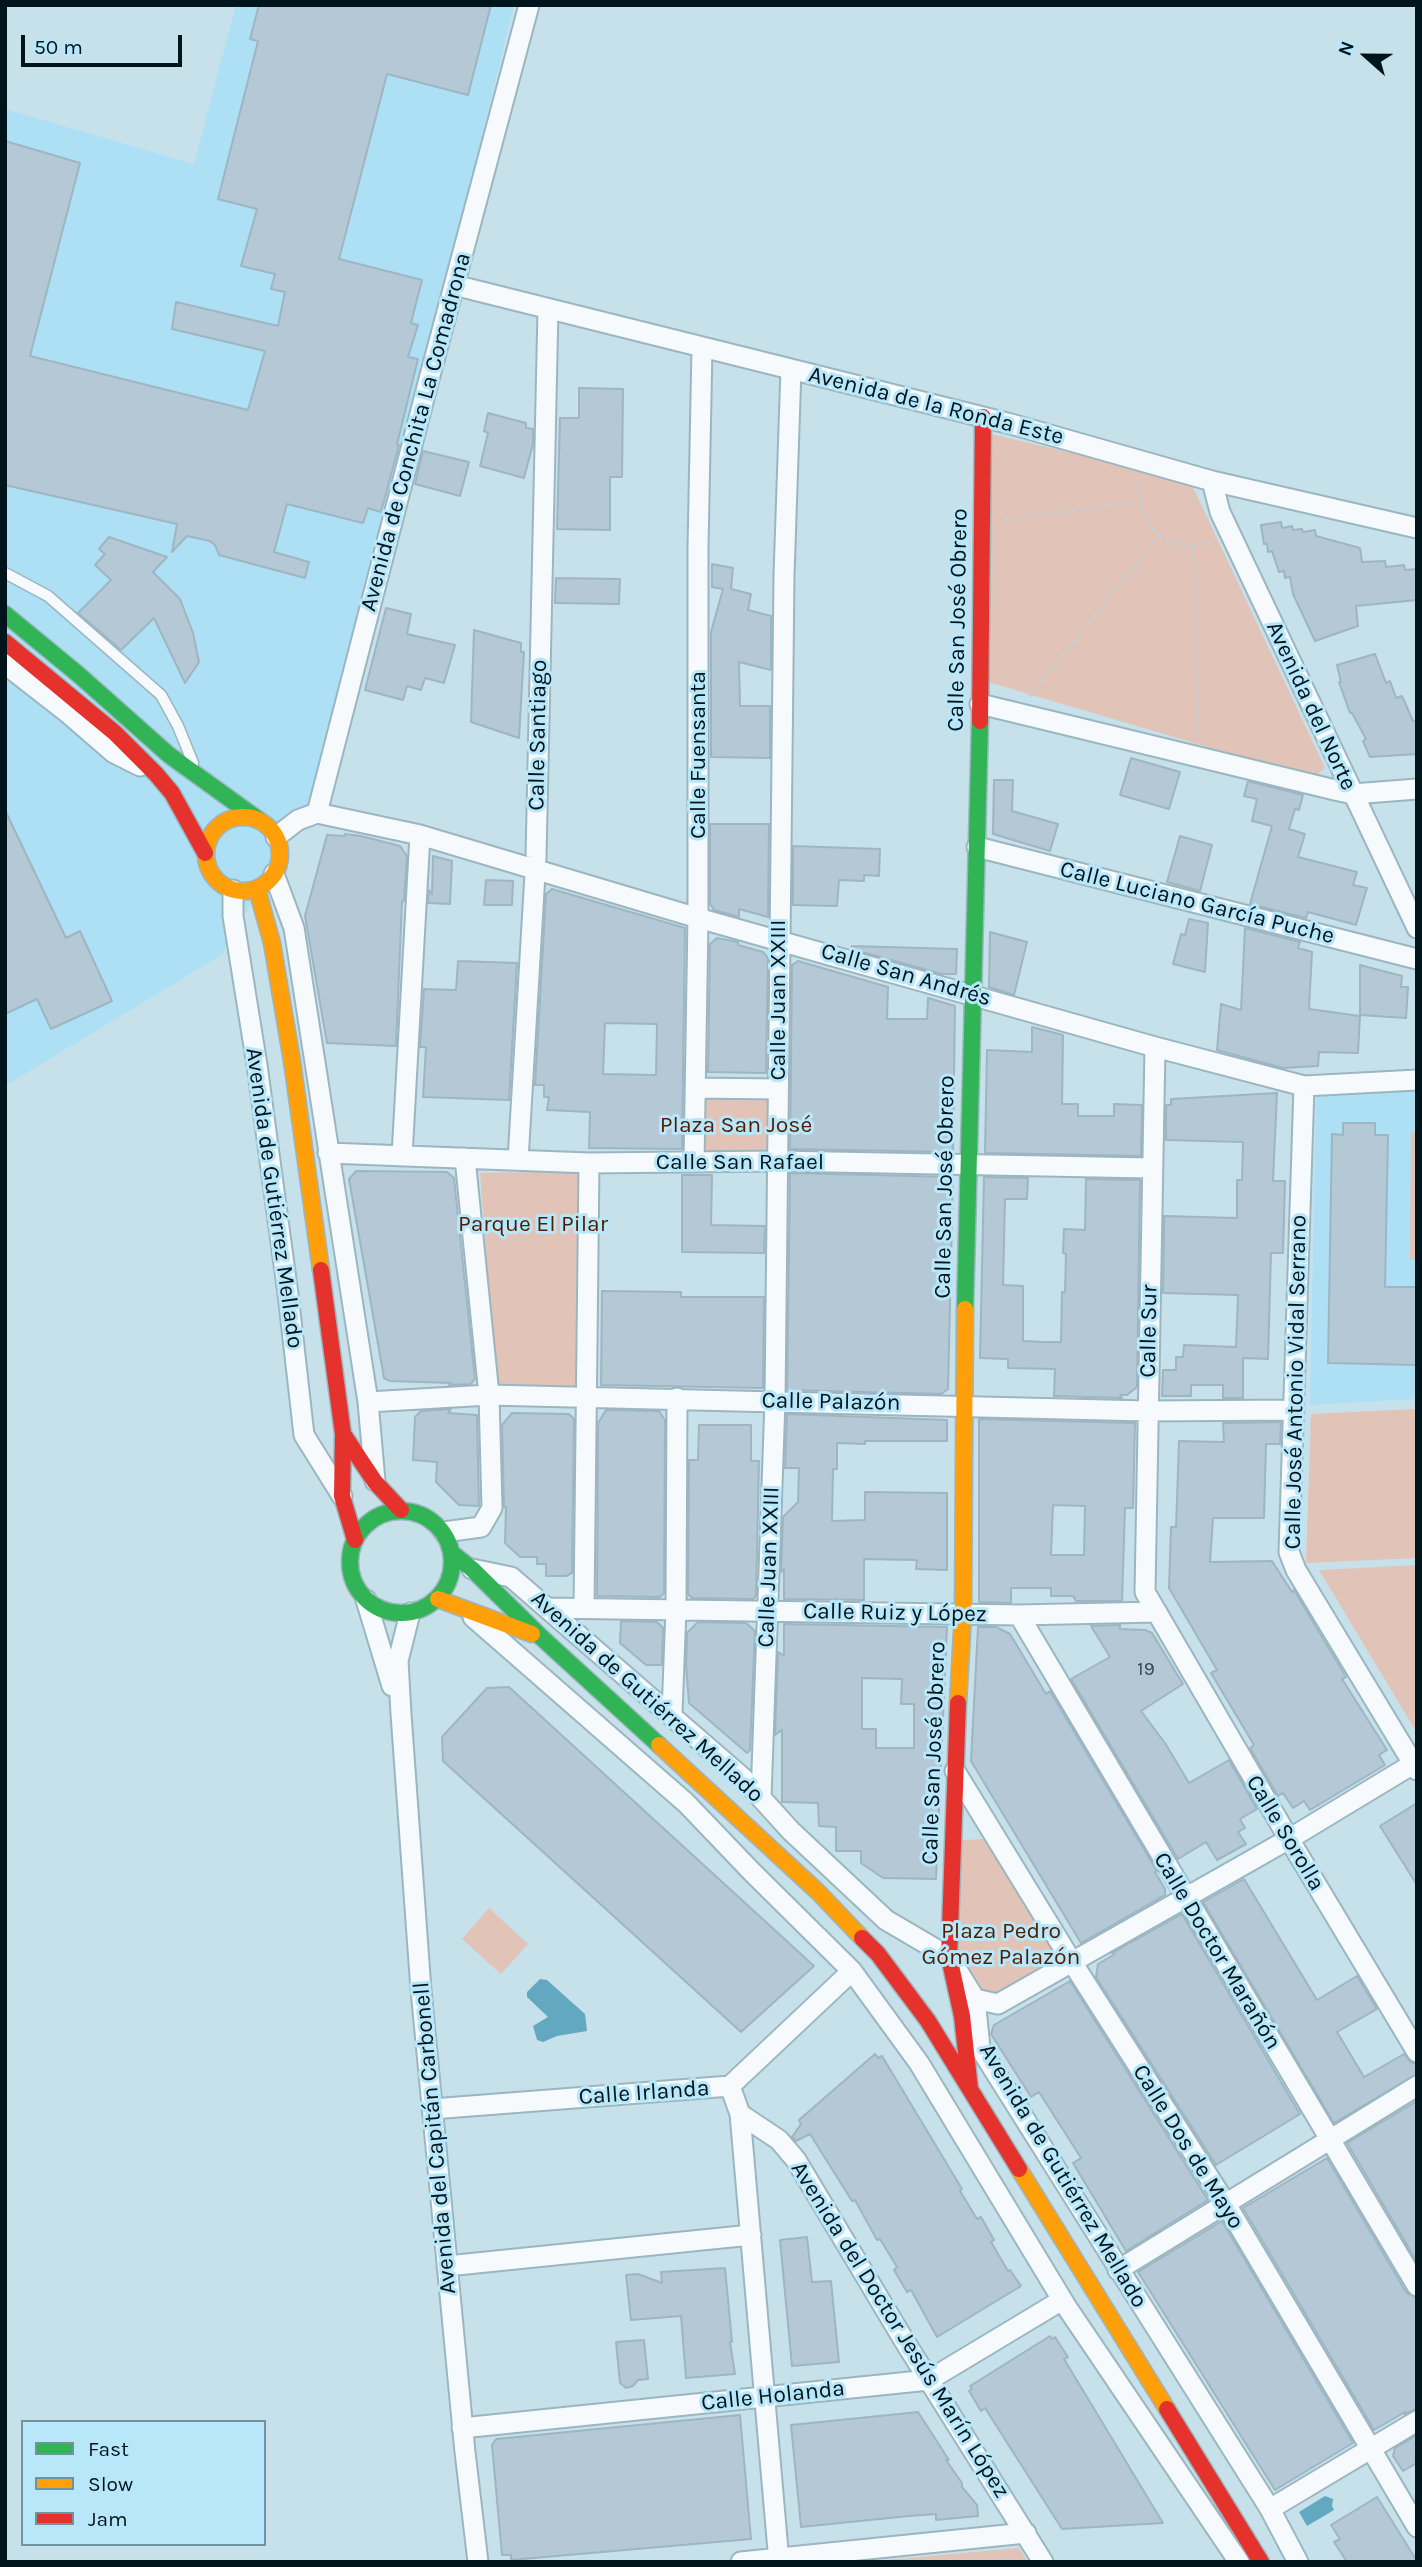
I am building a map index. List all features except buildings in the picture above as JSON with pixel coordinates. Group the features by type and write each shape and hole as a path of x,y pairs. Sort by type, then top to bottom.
{"main road":[{"name":"Calle San José Obrero","path":"970,2089 962,2015 949,1957 963,1614 963,1405 980,704 983,417"},
{"path":"5,614 99,692 169,755 269,827 280,850 279,863 274,874 257,889 233,890 222,885 213,877 205,853 172,793 156,774 115,733 5,642"},
{"path":"205,853 214,830 223,822 235,817 259,820"},
{"name":"Avenida de Gutiérrez Mellado","path":"257,889 272,943 292,1061 343,1434 342,1496 355,1540"},
{"path":"343,1434 375,1482 401,1510"},
{"path":"401,1510 425,1516 444,1532 453,1554 450,1578 438,1599 425,1609 410,1613 387,1611 366,1600 352,1578 351,1552 364,1527 381,1514 401,1510"},
{"name":"Avenida de Gutiérrez Mellado","path":"453,1554 715,1795 818,1892 878,1954 928,2021 1261,2562"},
{"name":"Avenida de Gutiérrez Mellado","path":"438,1599 467,1612 541,1637"}],"street":[{"name":"Avenida de Conchita La Comadrona","path":"317,813 529,5"},
{"name":"Avenida de la Ronda Este","path":"454,285 983,417 1212,481 1417,528"},
{"name":"Calle Santiago","path":"518,1160 535,869 548,309"},
{"name":"Calle Fuensanta","path":"694,1162 702,347"},
{"name":"Calle Juan XXIII","path":"761,1798 775,1401 784,575 791,369"},
{"name":"Avenida del Norte","path":"1212,481 1220,512 1417,928"},
{"path":"5,664 114,753 156,774"},
{"path":"980,704 1353,793 1417,789"},
{"name":"Calle San Andrés","path":"317,813 420,835 698,918 1155,1047 1304,1086 1417,1080"},
{"path":"276,837 298,820 317,813"},
{"path":"402,1156 420,835"},
{"name":"Calle Luciano García Puche","path":"977,848 1417,959"},
{"path":"274,874 294,928 368,1402 375,1482"},
{"name":"Avenida de Gutiérrez Mellado","path":"233,890 233,916 261,1091 304,1435 342,1496"},
{"name":"Calle Sur","path":"1155,1047 1144,1592 1157,1612"},
{"name":"Calle José Antonio Vidal Serrano","path":"1304,1086 1289,1552 1296,1570 1415,1767"},
{"path":"695,1088 778,1090"},
{"name":"Calle San Rafael","path":"328,1153 589,1163 777,1161 1151,1168"},
{"path":"444,1532 481,1527 492,1508 489,1395 465,1158"},
{"path":"584,1608 589,1163"},
{"name":"Calle Palazón","path":"368,1402 489,1395 1147,1411 1294,1410"},
{"path":"672,1714 676,1609 677,1398"},
{"name":"Avenida de Gutiérrez Mellado","path":"472,1569 511,1577 743,1778 791,1831 886,1920 949,1957 975,1999 980,2048 1270,2509 1298,2562"},
{"path":"366,1600 401,1714"},
{"name":"Calle Ruiz y López","path":"549,1608 1019,1615 1157,1612"},
{"name":"Avenida de Gutiérrez Mellado","path":"467,1612 686,1803 852,1971 919,2063 1062,2300 1239,2562"},
{"name":"Calle Sorolla","path":"1157,1612 1417,2052"},
{"path":"401,1714 398,1661 410,1613"},
{"name":"Calle Doctor Marañón","path":"1019,1615 1417,2286"},
{"name":"Avenida del Capitán Carbonell","path":"401,1714 432,2109 478,2562"},
{"path":"975,1999 998,2004 1415,1767"},
{"name":"Calle Dos de Mayo","path":"955,1771 1072,1962 1226,2204 1417,2527"},
{"name":"Calle Irlanda","path":"432,2109 730,2086 852,1971"},
{"path":"730,2086 740,2114 779,2560"},
{"path":"1118,2270 1417,2086"},
{"name":"Avenida del Doctor Jesús Marín López","path":"740,2114 779,2140 796,2160 929,2380 1044,2562"},
{"path":"447,2266 751,2235"},
{"name":"Calle Holanda","path":"463,2428 929,2380 1062,2300"},
{"path":"1270,2509 1417,2421"},
{"path":"741,2562 1026,2533"}],"lane":[{"path":"5,573 48,596 161,695 178,726 198,777"}],"path":[{"path":"1144,462 1139,489 1142,511 1151,527 1160,535 1180,545 1195,546 1232,537"},
{"path":"982,522 1141,502"},
{"path":"1015,713 1160,535"},
{"path":"1195,546 1198,757"}],"shaded area":[{"path":"236,5 514,5 431,346 310,807 280,850 223,954 5,1086 5,109 194,164"},
{"path":"1417,1087 1417,1399 1310,1405 1316,1091"},
{"path":"540,1979 547,1980 585,2014 587,2031 557,2036 543,2042 537,2040 533,2026 548,2017 527,1997 527,1992"},
{"path":"1325,2496 1333,2499 1334,2510 1307,2526 1299,2512"}],"green space":[{"path":"991,434 1190,481 1325,768 1313,778 988,682"},
{"name":"Plaza San José","path":"695,1088 778,1089 777,1161 694,1162"},
{"path":"1411,1132 1417,1132 1417,1260 1410,1260"},
{"name":"Parque El Pilar","path":"582,1171 579,1389 496,1386 480,1173"},
{"path":"1417,1409 1417,1558 1306,1563 1311,1414"},
{"path":"1417,1565 1417,1733 1319,1570"},
{"name":"Plaza Pedro Gómez Palazón","path":"996,1838 1072,1962 998,2004 975,1999 949,1957 953,1841"},
{"path":"489,1908 528,1944 501,1974 462,1939"},
{"path":"1019,2548 1028,2562 864,2562"}],"traffic: fast":[{"path":"5,614 169,755 259,820"},
{"path":"965,1309 980,721"},
{"path":"401,1511 430,1519 444,1533 452,1562 444,1591 430,1605 401,1613 372,1605 358,1591 350,1562 358,1533 372,1519 401,1511"},
{"path":"453,1554 659,1745"}],"traffic: slow":[{"path":"243,817 264,823 274,833 280,854 274,875 264,885 243,891 222,885 212,875 206,854 212,833 222,823 243,817"},
{"path":"257,889 272,943 292,1061 321,1270"},
{"path":"958,1703 963,1614 965,1309"},
{"path":"438,1599 532,1634"},
{"path":"659,1745 818,1892 862,1938"},
{"path":"1019,2169 1167,2409"}],"traffic: jam":[{"path":"980,721 983,417"},
{"path":"5,642 115,733 156,774 172,793 205,853"},
{"path":"321,1270 343,1434 342,1496 355,1540"},
{"path":"343,1434 375,1482 401,1510"},
{"path":"958,1703 949,1957 962,2016 970,2089"},
{"path":"862,1938 878,1954 928,2021 1019,2169"},
{"path":"1167,2409 1261,2562"}]}
